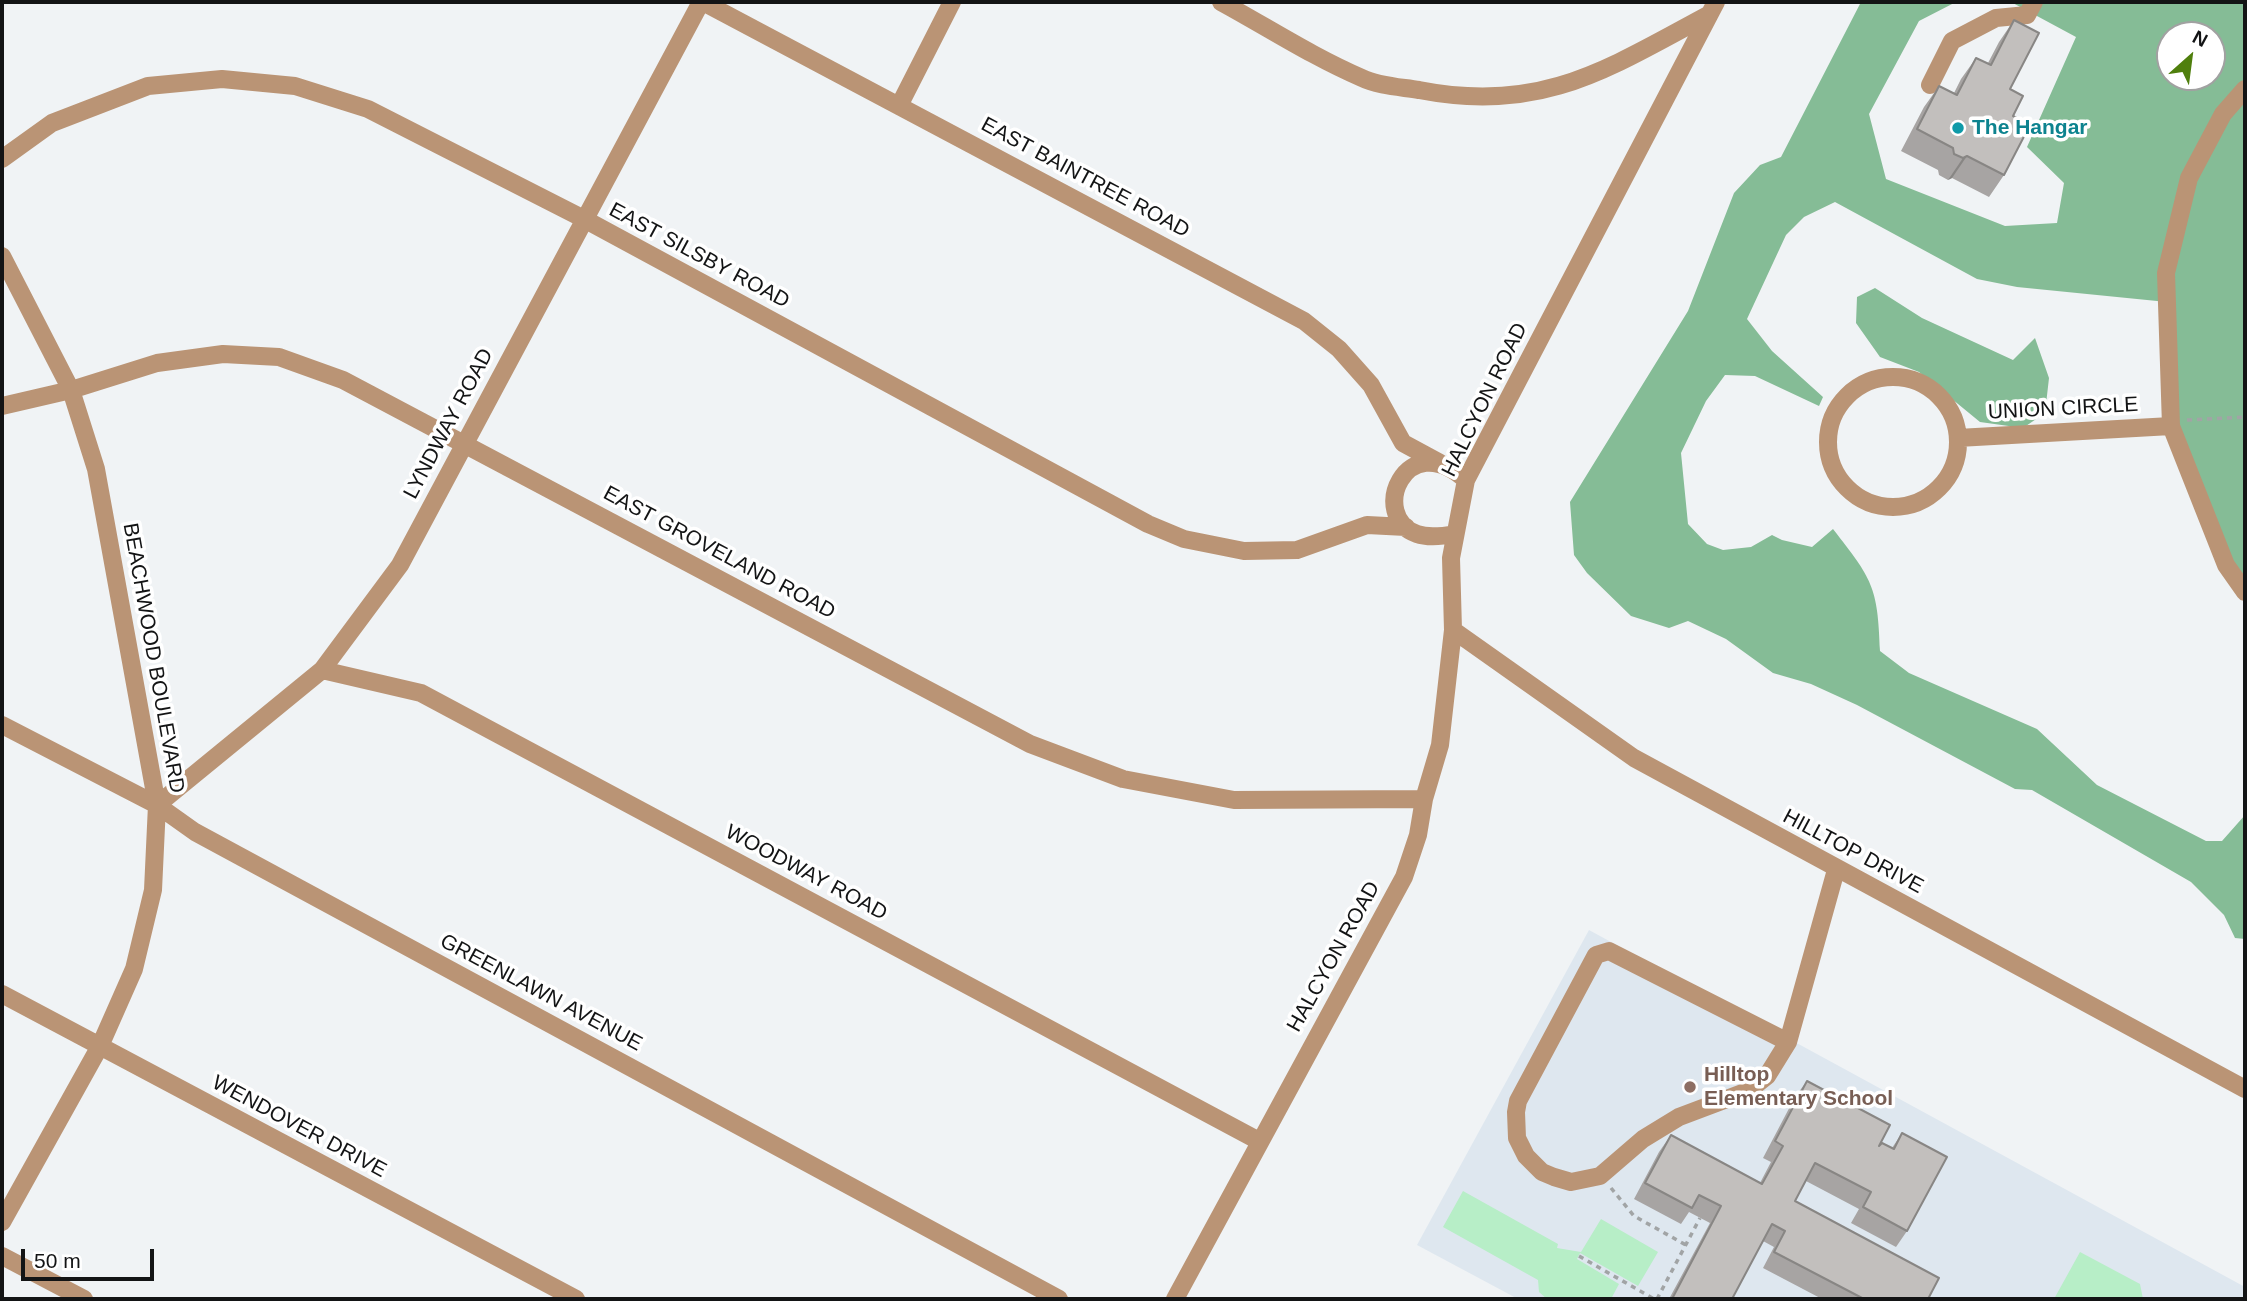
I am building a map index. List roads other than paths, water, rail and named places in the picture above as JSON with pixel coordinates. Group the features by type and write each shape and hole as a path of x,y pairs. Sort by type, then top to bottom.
{"street":[{"name":"EAST BAINTREE ROAD","path":"702,2 900,104 1304,321 1339,349 1371,384 1402,443"},
{"name":"LYNDWAY ROAD","path":"157,805 322,670 400,565 702,2"},
{"path":"900,104 952,2"},
{"path":"1221,2 1364,80 1430,92 1492,98 1541,92 1595,75 1713,8"},
{"path":"1930,85 1952,41 1996,18 2026,15 2034,2"},
{"name":"HALCYON ROAD","path":"1175,1299 1404,877 1418,835 1424,799 1440,746 1454,630 1451,558 1466,481 1713,8"},
{"name":"EAST SILSBY ROAD","path":"2,159 52,123 148,86 222,79 295,86 368,109 584,219 1148,524 1184,539 1244,551 1297,550 1367,525 1406,527"},
{"path":"2245,89 2223,114 2189,178 2166,273 2171,423 2226,565 2245,592"},
{"name":"BEACHWOOD BOULEVARD","path":"2,256 71,390 96,469 157,805 153,890 134,969 100,1046 2,1222"},
{"name":"EAST GROVELAND ROAD","path":"2,406 71,390 157,363 223,354 279,357 344,380 1030,744 1123,779 1234,800 1424,799"},
{"path":"1886,377 1904,378 1924,386 1940,398 1952,416 1958,439 1953,468 1937,491 1922,501 1900,507 1877,505 1853,494 1833,469 1828,443 1836,409 1849,394 1869,382 1886,377"},
{"name":"UNION CIRCLE","path":"1958,439 2171,423"},
{"path":"1455,534 1416,534 1406,527 1394,506 1402,443 1452,467 1466,481"},
{"path":"1367,525 1406,471 1416,465 1440,463"},
{"name":"HILLTOP DRIVE","path":"1454,630 1634,758 1836,870 2245,1089"},
{"name":"WOODWAY ROAD","path":"322,670 421,693 1259,1141"},
{"name":"GREENLAWN AVENUE","path":"2,725 157,805 195,832 1059,1299"},
{"path":"1788,1042 1609,951 1598,953 1518,1101 1515,1128 1526,1156 1542,1172 1571,1182 1600,1175 1643,1139 1679,1117 1758,1084 1781,1057 1788,1042 1836,870"},
{"name":"WENDOVER DRIVE","path":"2,994 576,1299"},
{"path":"2,1256 84,1299"}],"place":[{"name":"The Hangar","path":"1958,128"},
{"name":"Hilltop Elementary School","path":"1690,1087"}]}
